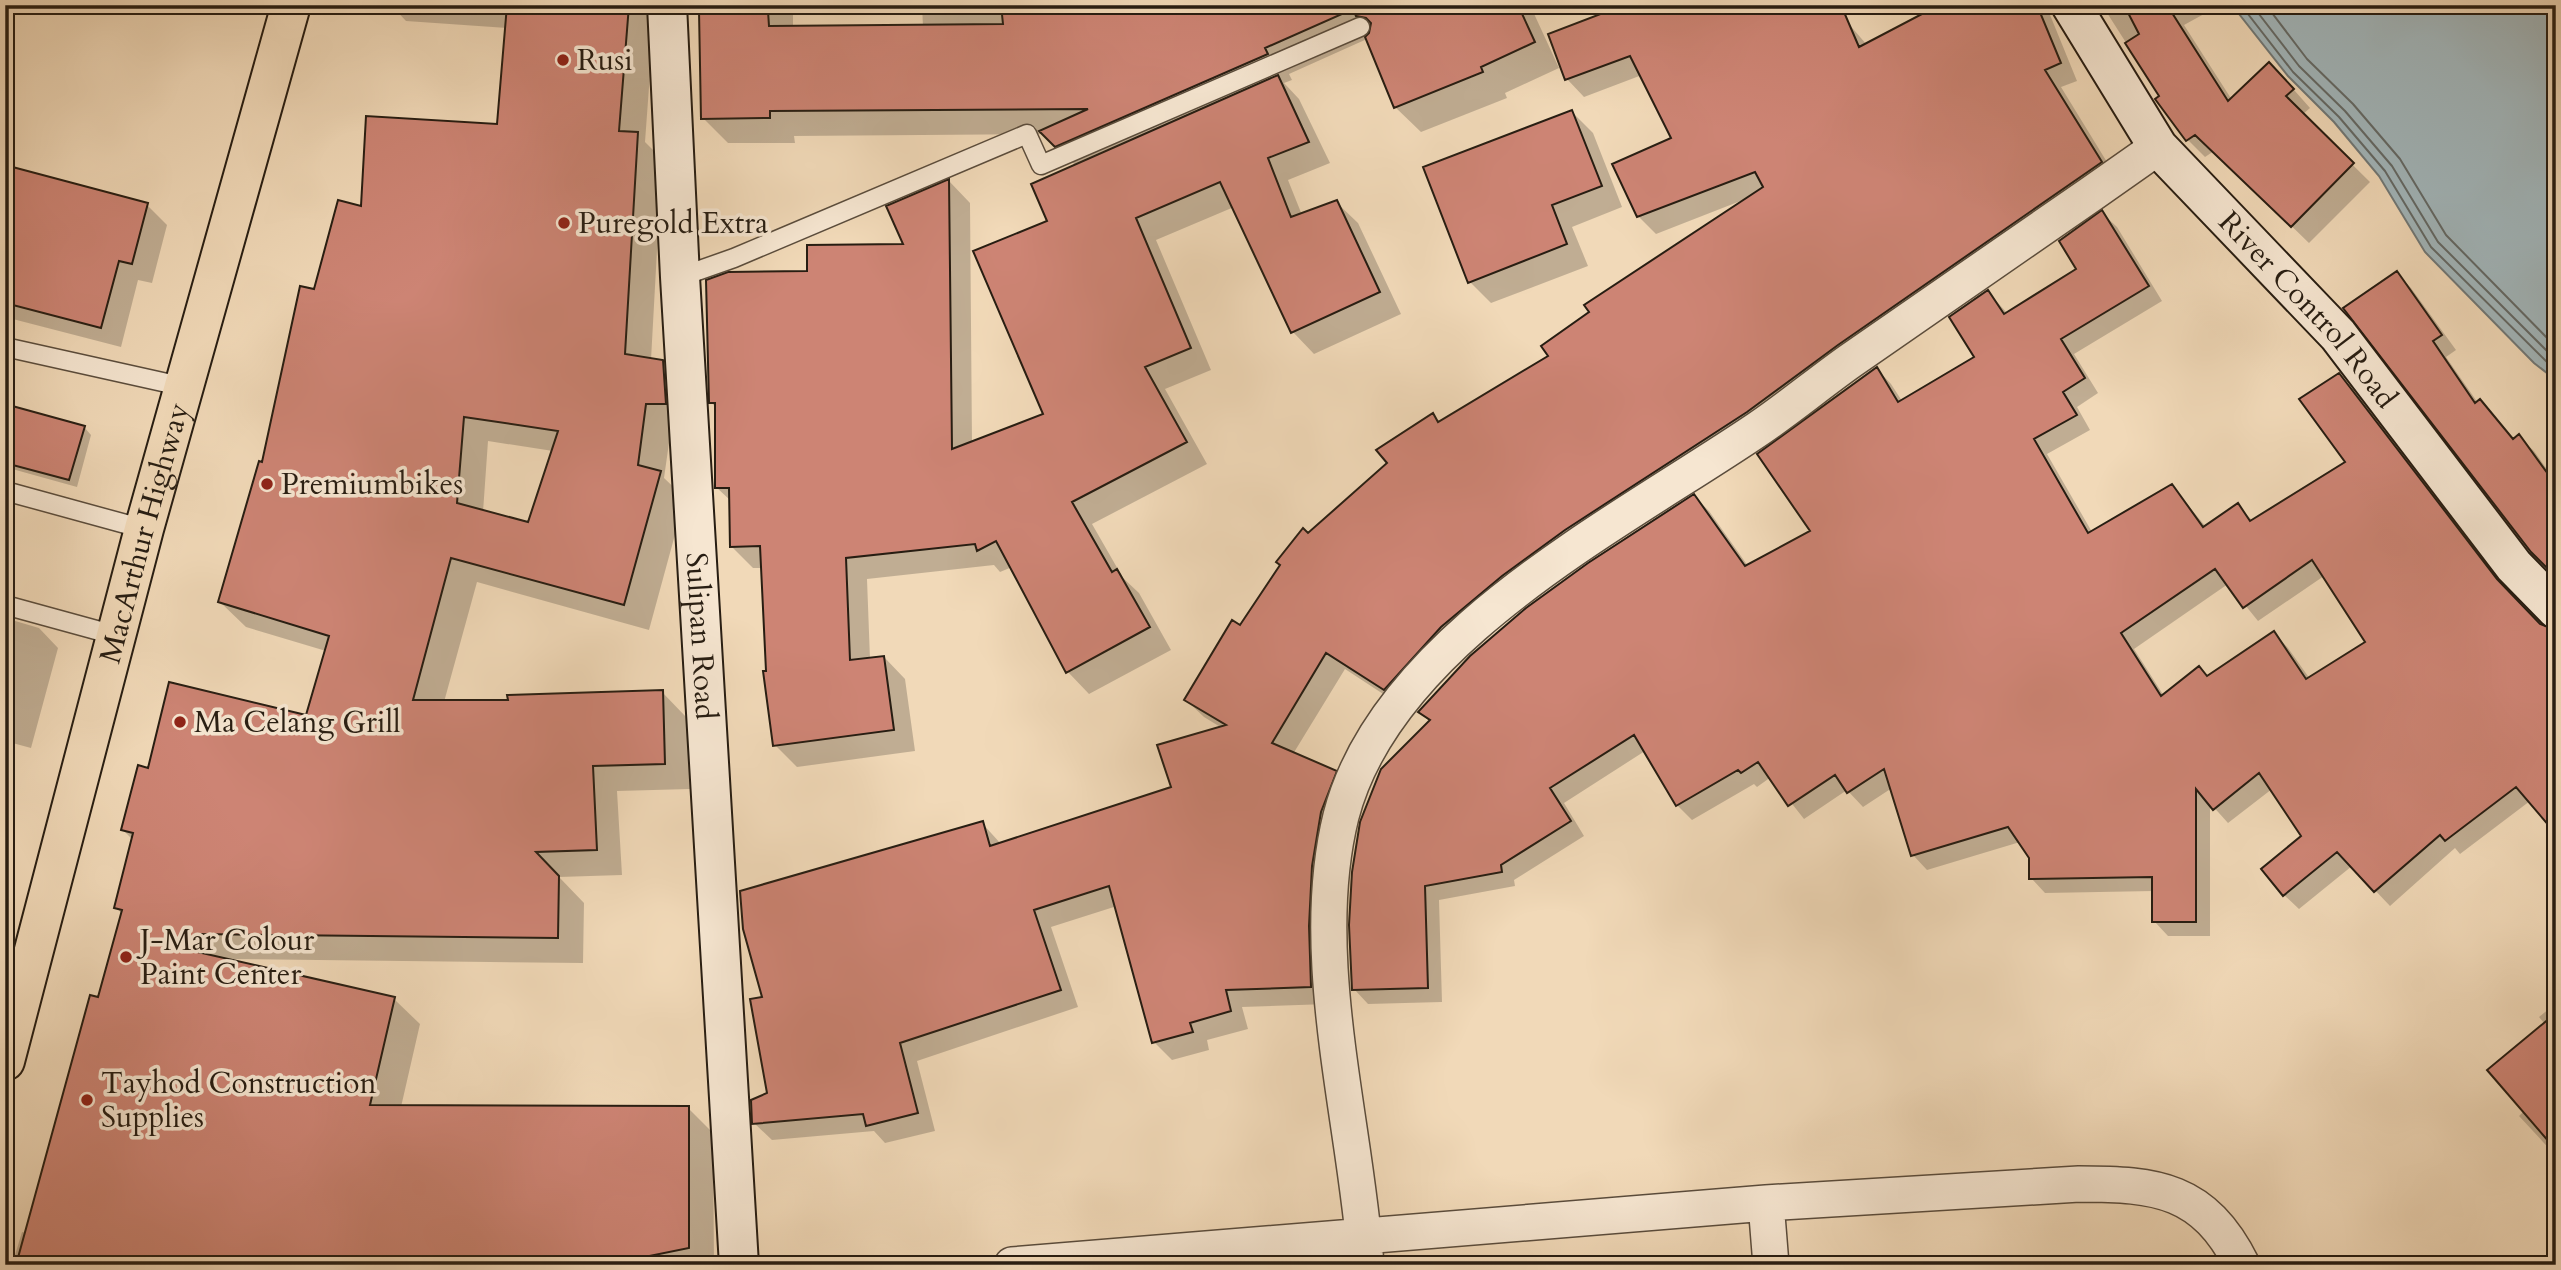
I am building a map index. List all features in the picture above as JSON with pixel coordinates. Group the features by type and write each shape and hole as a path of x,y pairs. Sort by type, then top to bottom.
{"highway":[{"name":"MacArthur Highway","path":"5,1061 144,529 291,5"}],"street":[{"name":"Sulipan Road","path":"667,5 680,277 739,1265"},
{"name":"River Control Road","path":"2071,5 2158,148 2338,335 2514,566 2556,609"},
{"path":"1365,1250 1337,1026 1329,911 1333,856 1342,815 1355,772 1380,730 1416,684 1462,636 1516,589 1760,428 1845,365 2158,148"},
{"path":"1012,1265 1365,1250 1766,1203 2079,1184 2127,1184 2161,1190 2202,1208 2228,1237 2242,1265"},
{"path":"1766,1203 1771,1265"}],"lane":[{"path":"680,277 734,258 1027,134 1041,165 1360,27"},
{"path":"5,347 184,387"},
{"path":"5,491 144,529"},
{"path":"5,605 118,636"}],"water":[{"path":"2232,5 2556,5 2556,380 2534,363 2425,252 2379,176 2334,122 2288,76"}],"building":[{"path":"507,5 629,5 619,131 638,132 625,354 663,360 666,404 646,404 638,465 661,471 624,605 451,558 413,700 508,700 507,695 663,690 665,764 593,766 597,850 536,852 559,876 558,938 195,934 193,951 395,997 370,1105 689,1106 689,1248 605,1265 16,1265 90,995 98,997 122,910 114,908 133,833 121,830 138,765 148,768 169,682 306,715 329,636 218,602 259,461 262,462 300,286 314,289 338,200 361,206 366,116 497,124","holes":["464,417 558,431 528,522 457,503"]},
{"path":"1001,5 1518,5 1535,42 1481,67 1483,72 1394,108 1365,37 1369,33 1371,23 1366,18 1356,16 1353,9 1265,48 1268,54 1055,147 1039,131 1088,109 770,111 770,118 701,119 699,11 768,11 769,26 1003,24"},
{"path":"1624,5 1841,5 1859,47 1939,5 2037,5 2061,63 2045,70 2102,162 1838,345 1747,412 1565,530 1502,576 1441,627 1384,690 1326,653 1272,743 1337,771 1321,812 1312,866 1309,926 1311,987 1226,990 1231,1011 1190,1023 1193,1032 1152,1043 1109,886 1034,910 1061,990 900,1043 918,1113 866,1126 863,1114 752,1124 751,1100 767,1093 750,999 762,997 743,929 740,891 983,821 990,846 1171,787 1157,745 1226,725 1184,700 1232,620 1240,625 1280,565 1276,562 1303,528 1308,533 1387,463 1376,450 1433,413 1438,422 1548,356 1541,346 1589,312 1584,305 1763,187 1755,172 1637,217 1612,164 1671,138 1630,56 1565,80 1548,34"},
{"path":"2124,5 2167,5 2228,101 2269,62 2294,89 2286,96 2354,163 2291,227 2195,135 2186,141 2155,99 2159,96 2125,43 2139,34"},
{"path":"1278,75 1309,142 1268,158 1291,217 1337,200 1380,292 1291,333 1220,182 1136,218 1191,348 1145,367 1187,442 1072,502 1112,572 1117,569 1150,627 1066,673 996,541 977,551 975,544 846,558 850,660 884,656 894,730 773,746 763,671 766,671 760,546 730,547 729,488 715,488 715,403 709,403 706,280 728,272 807,271 807,245 903,244 886,206 949,179 952,449 1043,414 973,251 1047,221 1031,184"},
{"path":"1572,110 1602,186 1552,205 1567,244 1468,283 1423,167"},
{"path":"5,165 148,203 132,264 119,261 101,328 5,303"},
{"path":"2102,210 2149,286 2061,339 2085,378 2063,392 2077,415 2034,439 2088,533 2172,484 2203,527 2238,503 2250,521 2345,462 2299,399 2339,373 2497,579 2540,624 2556,630 2556,834 2516,787 2445,841 2440,835 2374,892 2337,852 2283,896 2261,869 2301,836 2259,773 2213,810 2196,789 2196,922 2152,922 2152,877 2029,879 2029,858 2008,827 1911,856 1884,769 1847,793 1835,775 1788,806 1758,762 1741,773 1738,770 1676,806 1634,735 1550,788 1571,821 1501,865 1502,872 1425,886 1428,988 1352,990 1349,925 1352,872 1360,822 1381,769 1430,720 1418,712 1470,656 1526,608 1588,563 1694,494 1745,566 1810,531 1757,454 1877,367 1898,402 1974,357 1949,317 1988,290 2004,314 2076,269 2059,241","holes":["2312,560 2365,642 2306,679 2274,631 2207,676 2199,666 2161,696 2121,633 2215,569 2243,608"]},
{"path":"2397,271 2442,335 2433,341 2475,403 2480,399 2513,439 2519,434 2556,485 2556,577 2531,552 2343,308"},
{"path":"5,404 85,426 69,480 5,463"},
{"path":"2556,1013 2556,1150 2487,1070"}],"place":[{"name":"Rusi","path":"563,60"},
{"name":"Puregold Extra","path":"564,223"},
{"name":"Premiumbikes","path":"267,484"},
{"name":"Ma Celang Grill","path":"180,722"},
{"name":"J-Mar Colour Paint Center","path":"126,957"},
{"name":"Tayhod Construction Supplies","path":"87,1100"}]}
